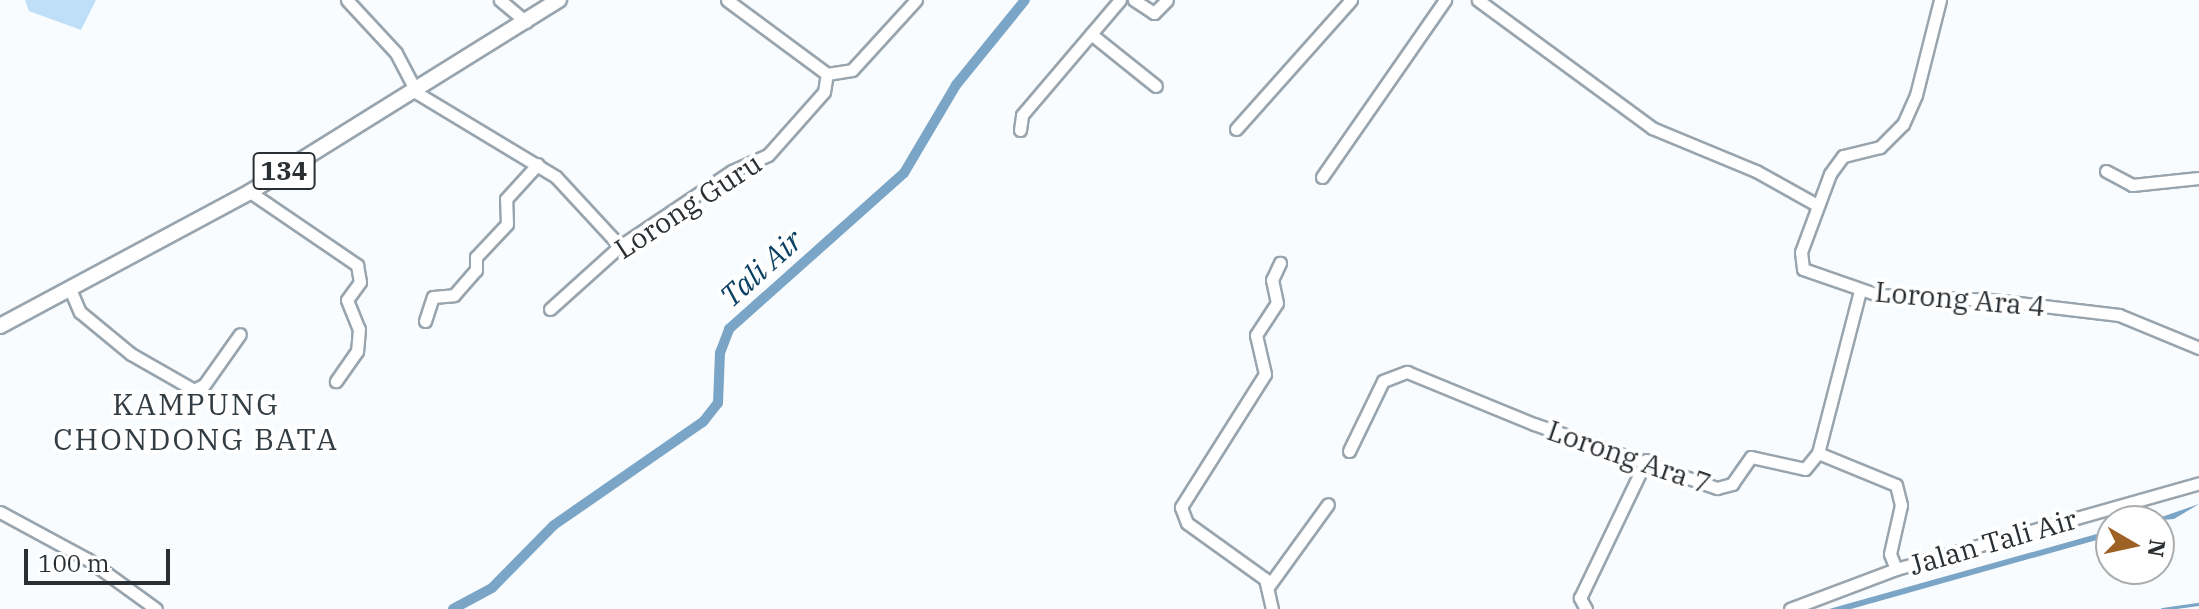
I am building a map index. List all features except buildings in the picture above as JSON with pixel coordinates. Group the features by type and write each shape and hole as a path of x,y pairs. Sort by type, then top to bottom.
{"main road":[{"name":"134","path":"0,326 250,192 417,93 559,0"}],"street":[{"path":"347,0 396,53 417,93 538,164 570,189 620,246"},
{"path":"500,0 526,22"},
{"path":"727,0 827,74 852,70 916,0"},
{"path":"1020,130 1022,115 1120,0"},
{"path":"1134,0 1154,13 1167,0"},
{"path":"1236,129 1351,0"},
{"path":"1322,177 1445,0"},
{"path":"1478,0 1652,128 1756,171 1815,204"},
{"name":"Lorong Ara 4","path":"1940,0 1903,124 1880,147 1843,156 1815,204 1800,262 1811,274 1860,291 2119,315 2199,348"},
{"path":"1091,34 1156,86"},
{"name":"Lorong Guru","path":"550,309 620,246 732,171 768,155 824,92 827,74"},
{"path":"425,321 433,297 454,295 476,270 476,257 507,224 506,199 538,164"},
{"path":"2106,171 2132,185 2199,178"},
{"path":"250,192 357,265 360,282 347,300 358,327 357,351 336,381"},
{"path":"1272,609 1268,587 1259,572 1187,523 1181,507 1265,374 1256,335 1277,303 1272,280 1280,263"},
{"path":"70,289 80,312 131,354 194,390 204,385 240,334"},
{"path":"1860,291 1818,453 1896,485 1901,505 1890,554 1896,569"},
{"name":"Lorong Ara 7","path":"1349,451 1379,387 1407,372 1534,424 1723,489 1751,457 1805,469 1818,453"},
{"path":"1586,609 1580,598 1646,460"},
{"name":"Jalan Tali Air","path":"1790,609 1896,569 2199,483"},
{"path":"1268,587 1328,504"},
{"path":"0,512 87,559 156,609"}],"shaded area":[{"path":"25,0 96,0 81,30 29,11"},
{"path":"2199,504 2175,518 2175,512"},
{"path":"2095,534 2095,540 1851,609 1829,609"}],"waterway":[{"name":"Tali Air","path":"453,609 492,588 554,525 703,422 718,403 720,353 729,329 904,173 956,85 1025,0"},
{"path":"2162,609 2199,604"}],"district":[{"name":"KAMPUNG CHONDONG BATA","path":"196,421"}]}
